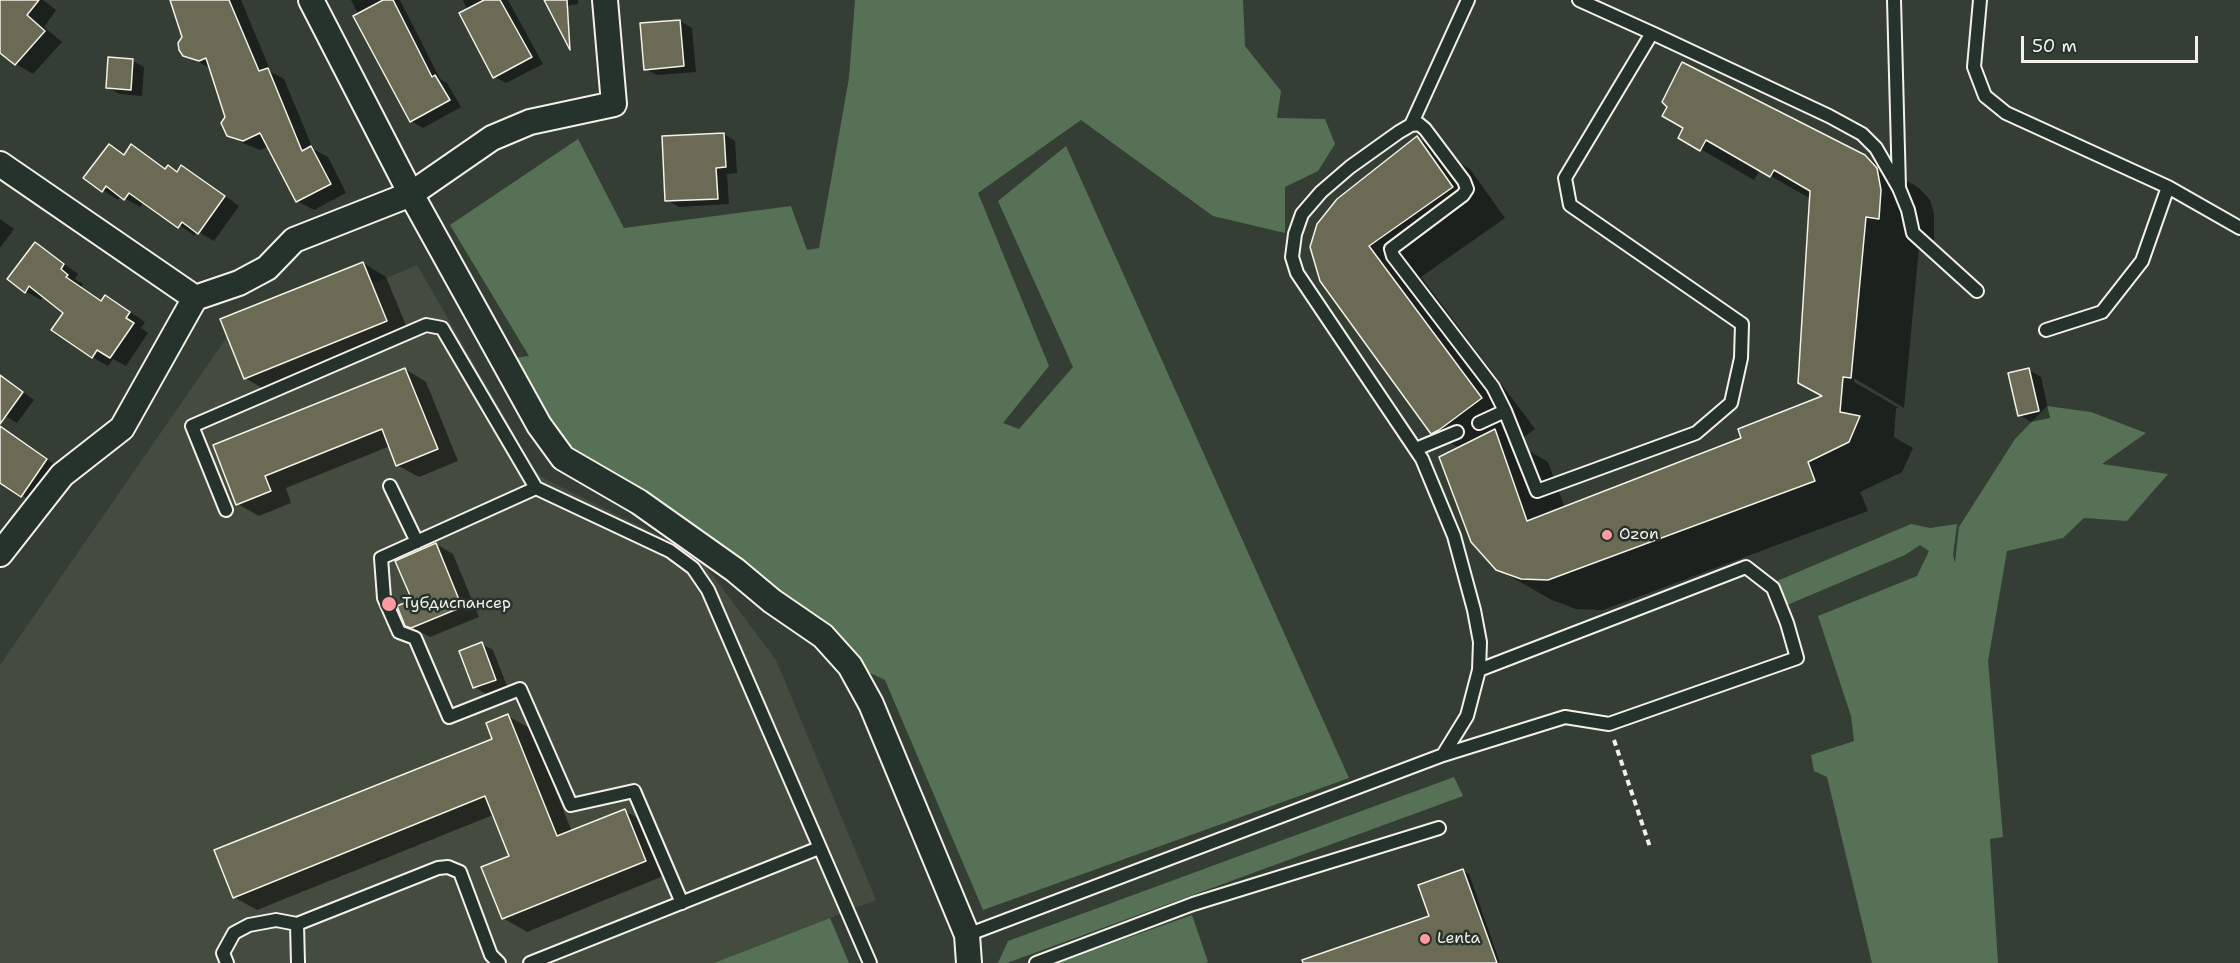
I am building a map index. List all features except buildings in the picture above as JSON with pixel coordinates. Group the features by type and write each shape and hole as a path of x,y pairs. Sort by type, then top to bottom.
{"street":[{"path":"311,0 411,194 539,426 563,458 639,502 735,570 772,602 823,636 850,666 871,704 967,935 969,963"},
{"path":"0,554 62,475 122,428 195,298 239,283 267,268 294,240 411,194 492,138 530,122 614,104 605,0"},
{"path":"0,164 195,298"}],"lane":[{"path":"1411,125 1468,0"},
{"path":"1580,0 1829,116 1862,134 1876,148 1899,188 1908,210 1913,233 1977,291"},
{"path":"1894,0 1899,188"},
{"path":"1980,0 1974,67 1985,96 2006,113 2168,187 2240,228"},
{"path":"1443,754 1467,716 1479,670 1480,642 1454,536 1422,459 1297,273 1292,257 1295,234 1302,214 1321,192 1350,167 1411,125 1419,124 1464,181 1467,189 1463,195 1391,249 1393,256 1493,387 1537,492 1696,433 1731,403 1742,358 1742,324 1570,205 1565,178 1652,33"},
{"path":"2046,330 2102,312 2142,261 2168,187"},
{"path":"226,510 192,426 426,325 442,328 536,488 670,552 693,568 708,590 870,963"},
{"path":"1479,423 1505,411"},
{"path":"1416,449 1456,432"},
{"path":"390,486 417,542"},
{"path":"536,488 381,558 384,598 399,632 415,638 449,717 520,689 570,805 634,791 682,903"},
{"path":"967,935 1443,754 1565,717 1608,724 1797,658 1787,623 1773,588 1746,567 1479,670"},
{"path":"1036,963 1192,904 1439,828"},
{"path":"530,963 819,848"},
{"path":"227,963 223,953 234,933 249,925 276,920 297,924 438,868 448,867 460,872 491,956 499,963"},
{"path":"297,924 298,963"}],"path":[{"path":"1608,724 1650,847"}],"shaded area":[{"name":"Тубдиспансер","path":"363,262 372,284 417,265 513,431 528,462 543,478 680,546 704,564 776,660 876,900 714,963 0,963 0,665 227,337 220,319"}],"green space":[{"path":"855,0 1243,0 1245,46 1281,91 1277,118 1325,119 1335,144 1318,171 1285,187 1285,233 1213,216 1081,120 978,193 1049,366 1003,423 1019,429 1073,367 998,201 1066,146 1349,778 983,910 885,680 868,672 567,445 515,358 529,356 450,225 578,139 624,228 791,206 807,250 819,248 849,78"},
{"path":"2047,406 2091,412 2146,433 2102,464 2168,474 2127,521 2084,518 2063,538 2007,551 1988,661 2003,837 1990,839 1998,963 1872,963 1827,777 1814,771 1811,755 1854,741 1851,716 1818,616 1917,576 1929,551 1920,545 1905,555 1787,605 1777,581 1911,524 1930,528 1957,524 1953,555 1955,563 1959,527 2015,439"},
{"path":"1454,777 1463,796 1007,963 998,963 1008,941"},
{"path":"1192,915 1208,962 1057,963"},
{"path":"830,918 849,963 714,963"}],"place":[{"name":"Ozon","path":"1607,535"},
{"name":"Тубдиспансер","path":"389,604"},
{"name":"Lenta","path":"1425,939"}]}
